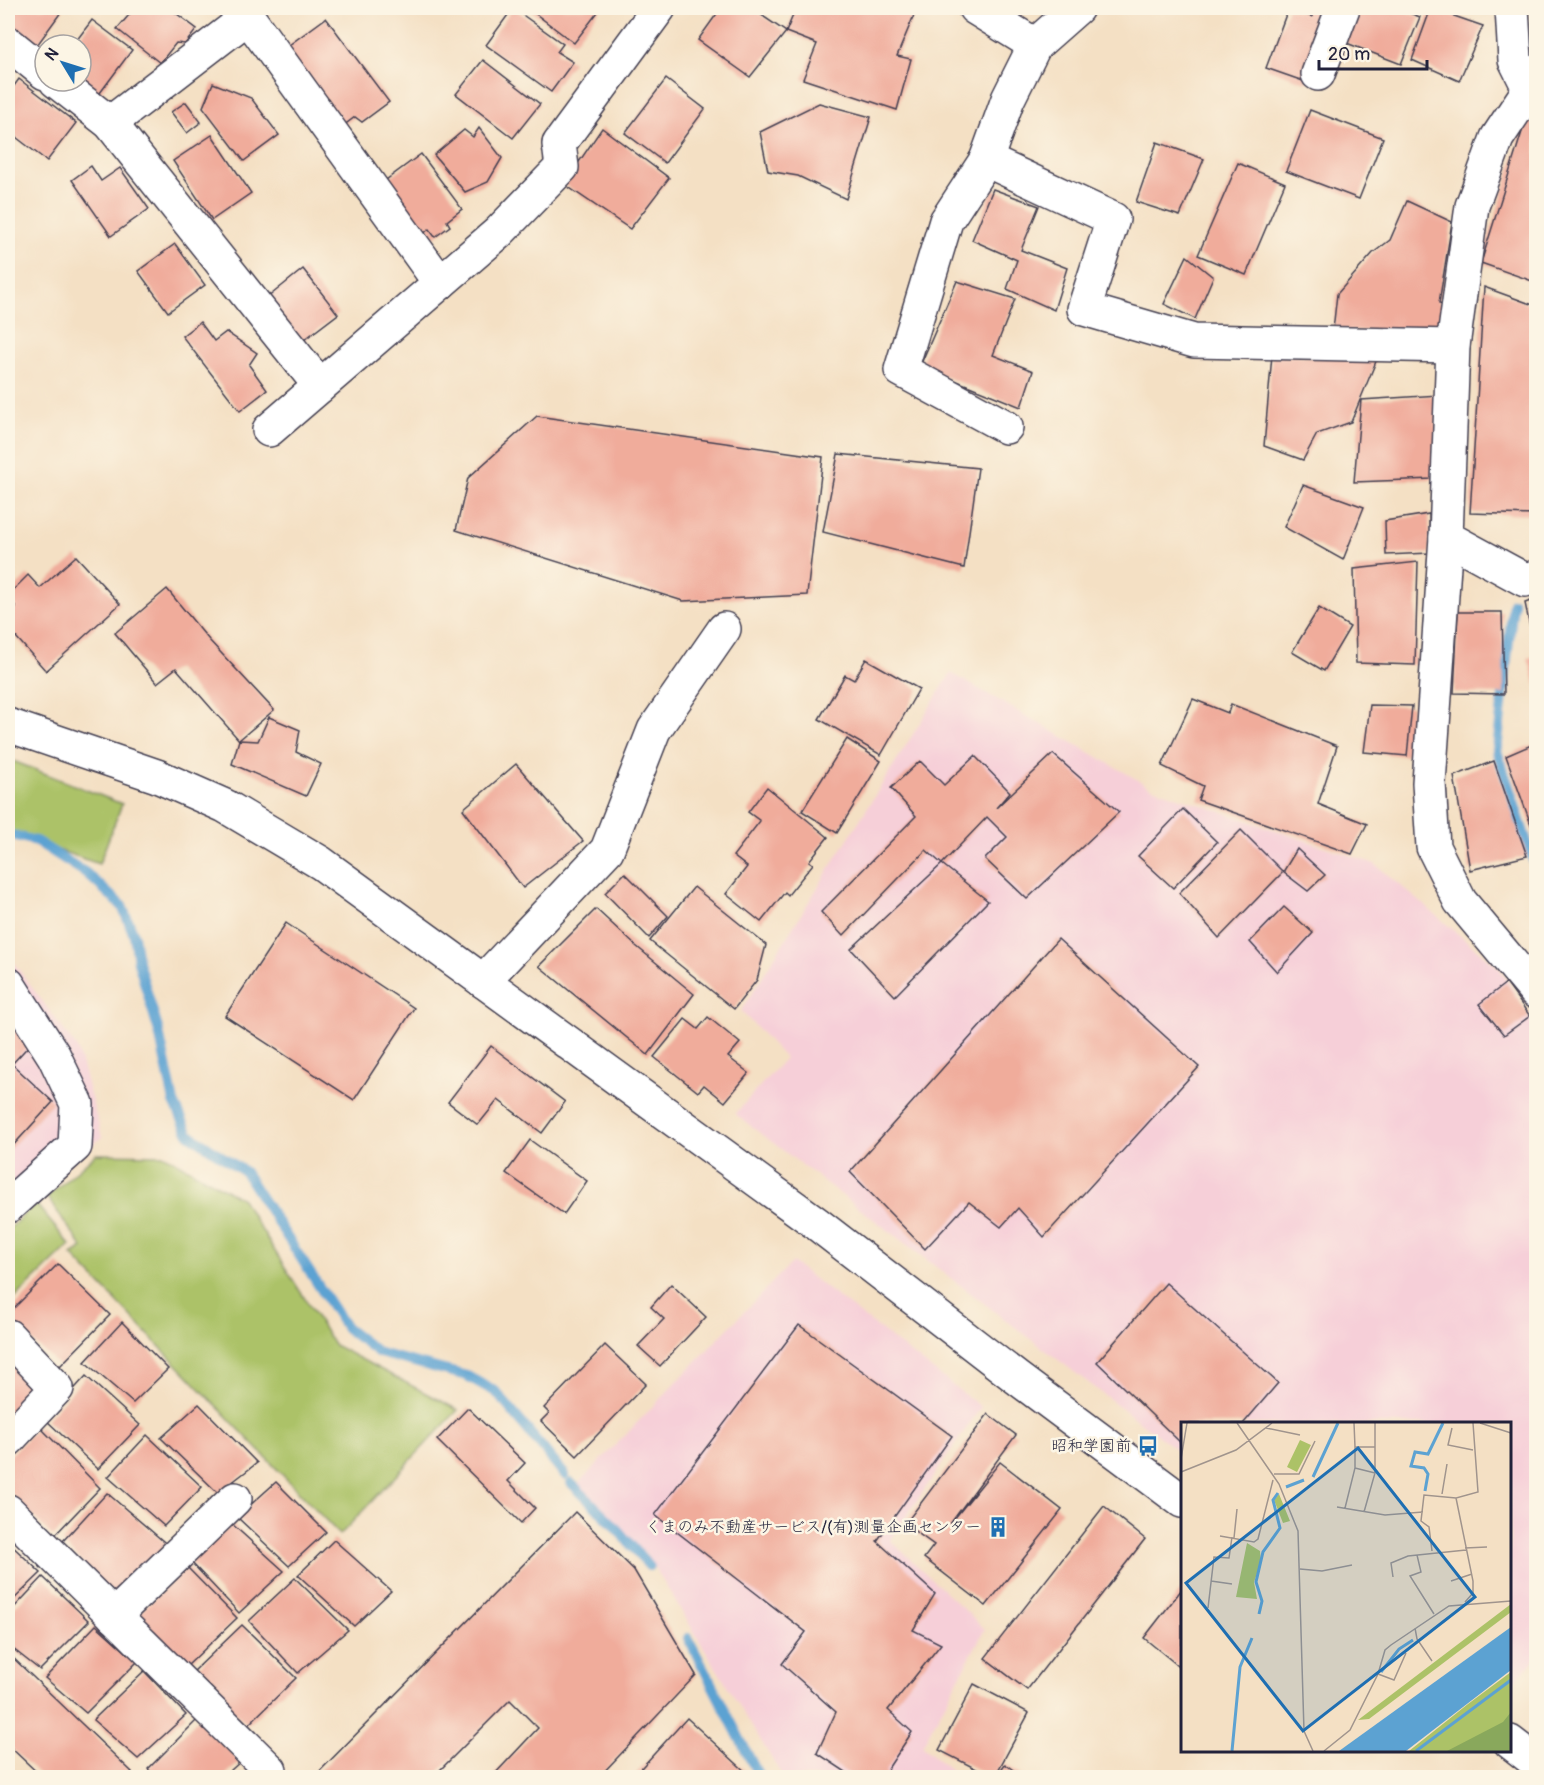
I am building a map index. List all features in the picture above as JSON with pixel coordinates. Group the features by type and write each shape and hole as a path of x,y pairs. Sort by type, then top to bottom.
{"street":[{"path":"269,430 498,233 562,167 559,144 659,8"},
{"path":"975,8 1035,45"},
{"path":"1006,427 901,370 946,221 986,160 1008,99 1035,45 1077,8"},
{"path":"1318,74 1343,8"},
{"path":"1512,8 1515,60 1533,84 1497,138 1472,206 1454,346 1446,537 1430,783 1433,846 1460,901 1536,992"},
{"path":"110,123 242,12 440,283"},
{"path":"8,43 33,63"},
{"path":"71,93 110,123 320,386"},
{"path":"986,160 1113,219 1084,309 1194,341 1454,346"},
{"path":"1446,537 1525,580 1536,577"},
{"path":"483,981 607,850 654,730 724,629"},
{"path":"8,725 157,776 225,806 321,863 816,1223 1017,1378 1181,1500"},
{"path":"8,984 54,1056 77,1104 75,1146 8,1206"},
{"path":"8,1336 57,1388 8,1440"},
{"path":"114,1616 235,1499"},
{"path":"8,1511 270,1770"},
{"path":"1511,1743 1536,1762"}],"shaded area":[{"path":"951,673 1152,788 1375,864 1500,969 1536,1028 1536,1658 1511,1685 1511,1422 1181,1422 1181,1453 735,1114 785,1058 741,1011"},
{"path":"8,955 77,1048 102,1137 8,1214"},
{"path":"792,1262 981,1407 890,1540 985,1629 922,1746 959,1777 783,1777 647,1555 578,1484"}],"green space":[{"path":"8,759 122,804 99,864 8,833"},
{"path":"96,1154 165,1155 242,1199 334,1345 458,1410 340,1535 72,1255 83,1248 47,1197"},
{"path":"35,1203 70,1245 8,1305 8,1230"}],"building":[{"path":"8,8 64,8 46,33 33,33 33,46 8,27"},
{"path":"135,8 145,8 150,12 154,8 169,8 197,29 185,44 176,43 160,63 117,29"},
{"path":"513,8 563,44 557,52 573,62 551,92 486,45"},
{"path":"528,8 601,8 574,43"},
{"path":"721,8 751,8 786,32 750,77 698,40"},
{"path":"796,8 917,8 897,56 911,59 897,110 803,79 817,44 786,32"},
{"path":"1289,8 1328,8 1306,82 1266,68 1288,9 1313,17"},
{"path":"1357,8 1396,8 1420,17 1401,64 1344,42"},
{"path":"1431,8 1483,26 1459,81 1412,60"},
{"path":"326,18 389,102 362,122 355,117 339,129 281,51"},
{"path":"92,20 132,50 97,97 93,93 93,33 82,33"},
{"path":"483,60 540,104 513,138 456,94"},
{"path":"19,79 33,90 33,93 37,93 76,123 47,161 8,131 8,94"},
{"path":"666,79 705,109 665,163 625,133"},
{"path":"213,83 251,98 279,135 244,161 203,107"},
{"path":"186,102 201,122 187,133 171,112"},
{"path":"819,103 871,117 846,199 798,176 768,171 760,132"},
{"path":"1310,110 1383,138 1359,199 1286,171"},
{"path":"1526,119 1536,123 1535,282 1481,263"},
{"path":"479,128 502,158 488,182 465,192 434,155 464,130 473,137"},
{"path":"602,128 669,178 630,229 564,184"},
{"path":"212,135 251,193 212,220 173,161"},
{"path":"1157,142 1204,159 1180,216 1136,202"},
{"path":"421,154 462,209 447,221 450,226 435,237 429,229 421,236 382,183"},
{"path":"1238,163 1285,183 1246,275 1198,255"},
{"path":"91,166 101,181 120,168 149,209 111,236 72,180"},
{"path":"993,189 1039,206 1021,250 1067,268 1054,310 1007,289 1017,260 972,240"},
{"path":"1407,201 1452,222 1439,303 1447,305 1436,333 1333,330 1337,294 1373,253 1390,240"},
{"path":"175,244 205,285 168,312 138,271"},
{"path":"1187,256 1213,277 1195,319 1164,304"},
{"path":"303,269 338,314 296,346 262,302"},
{"path":"957,281 1015,299 993,355 1033,371 1021,407 920,366"},
{"path":"1484,287 1536,306 1536,515 1470,513"},
{"path":"200,322 214,341 226,332 257,353 249,365 267,390 240,411 182,336"},
{"path":"1272,355 1377,359 1351,422 1317,434 1303,460 1264,446"},
{"path":"1439,395 1433,479 1354,482 1361,400"},
{"path":"537,416 823,457 807,595 683,601 456,530 468,478"},
{"path":"838,454 978,468 964,568 823,532"},
{"path":"1303,485 1364,507 1343,560 1284,527"},
{"path":"1429,514 1430,553 1386,555 1385,521"},
{"path":"76,556 120,604 46,671 8,628 8,615 16,607 8,595 28,575 40,588"},
{"path":"1418,562 1415,665 1356,663 1354,569"},
{"path":"167,589 209,640 274,710 239,740 176,668 157,683 115,633"},
{"path":"1536,599 1536,646 1534,647 1525,603"},
{"path":"1319,608 1350,627 1324,671 1292,652"},
{"path":"1458,612 1502,612 1504,694 1454,693"},
{"path":"1536,656 1536,686 1528,658"},
{"path":"866,659 919,689 881,755 819,719 845,675 854,680"},
{"path":"1193,699 1228,713 1231,704 1337,746 1318,804 1367,824 1352,854 1198,800 1203,786 1162,766"},
{"path":"1370,705 1412,706 1407,756 1364,752"},
{"path":"269,717 300,730 296,752 321,764 306,796 232,764 239,740 258,741"},
{"path":"847,739 881,761 837,833 802,811"},
{"path":"1536,743 1536,838 1506,756"},
{"path":"1053,754 1119,812 1027,899 985,859 1007,837 987,817 942,864 926,850 843,936 821,912 916,816 891,788 920,761 944,785 975,756 1010,792 996,808"},
{"path":"1494,761 1527,856 1470,870 1454,776"},
{"path":"516,764 583,841 523,888 463,809"},
{"path":"767,787 828,837 809,861 813,864 788,895 785,892 761,922 726,894 747,867 733,856 760,821 748,812"},
{"path":"1183,809 1217,842 1173,888 1138,856"},
{"path":"1241,830 1283,872 1219,938 1179,893"},
{"path":"1297,849 1325,875 1308,891 1283,872"},
{"path":"942,864 988,901 895,996 851,949"},
{"path":"625,873 668,916 649,938 605,893"},
{"path":"694,887 766,945 757,980 734,1009 650,941"},
{"path":"1284,907 1313,933 1277,972 1250,942"},
{"path":"596,909 694,994 648,1055 539,966"},
{"path":"286,923 414,1008 354,1100 225,1016"},
{"path":"1058,939 1199,1067 1044,1237 1018,1208 1001,1227 969,1202 925,1249 850,1172"},
{"path":"1506,983 1530,1016 1504,1035 1479,1004"},
{"path":"8,1015 34,1040 12,1064 53,1102 8,1151"},
{"path":"708,1017 740,1043 728,1057 749,1073 725,1102 704,1085 698,1092 654,1057 685,1019 698,1029"},
{"path":"491,1046 565,1102 542,1133 498,1100 478,1125 448,1102"},
{"path":"530,1140 587,1181 564,1214 506,1173"},
{"path":"58,1264 110,1315 60,1366 8,1320 8,1314"},
{"path":"1166,1283 1278,1383 1245,1422 1181,1422 1181,1443 1097,1362"},
{"path":"671,1284 706,1317 660,1366 638,1346 664,1319 651,1307"},
{"path":"122,1322 168,1369 133,1403 85,1362"},
{"path":"799,1325 952,1436 877,1541 935,1594 913,1630 941,1644 888,1710 912,1732 885,1773 890,1778 855,1778 817,1753 836,1712 782,1664 806,1632 655,1515"},
{"path":"605,1345 646,1384 577,1456 541,1421 549,1413 544,1408"},
{"path":"8,1358 37,1385 8,1416"},
{"path":"86,1376 140,1425 98,1469 46,1420"},
{"path":"199,1404 257,1463 218,1493 161,1438"},
{"path":"468,1408 525,1463 508,1481 535,1508 521,1523 437,1440"},
{"name":"くまのみ不動産サービス/(有)測量企画センター","path":"988,1414 1016,1435 950,1524 1000,1462 1062,1510 986,1606 924,1558 934,1545 905,1524"},
{"path":"39,1426 100,1488 53,1537 8,1490 8,1458"},
{"path":"147,1435 202,1487 164,1526 108,1477"},
{"path":"276,1482 326,1532 289,1566 237,1517"},
{"path":"107,1493 170,1547 116,1598 62,1542"},
{"path":"1104,1506 1145,1539 1027,1690 985,1658"},
{"path":"575,1512 634,1570 696,1675 598,1778 491,1778 538,1728 510,1700 432,1778 313,1778"},
{"path":"232,1524 284,1571 239,1613 191,1562"},
{"path":"334,1540 391,1591 354,1626 298,1575"},
{"path":"8,1542 41,1573 8,1605"},
{"path":"187,1567 237,1618 187,1666 135,1617"},
{"path":"43,1577 89,1621 40,1670 8,1645 8,1614"},
{"path":"295,1578 348,1630 298,1673 249,1621"},
{"path":"1181,1590 1181,1668 1144,1638"},
{"path":"96,1625 137,1662 86,1713 45,1678"},
{"path":"242,1625 296,1678 248,1725 192,1673"},
{"path":"8,1653 132,1772 126,1778 43,1778 8,1745"},
{"path":"144,1671 186,1715 138,1759 93,1720"},
{"path":"974,1684 1029,1713 994,1778 939,1750"},
{"path":"199,1718 240,1762 222,1778 157,1778 148,1769"},
{"path":"687,1718 749,1775 746,1778 632,1778"},
{"path":"1005,1764 1024,1778 995,1778"}],"waterway":[{"path":"1513,603 1497,751 1536,869"},
{"path":"8,834 36,841 86,873 122,906 134,935 138,962 159,1032 174,1102 189,1134 245,1172 346,1328 379,1353 467,1376 496,1392 565,1475"},
{"path":"571,1483 610,1521 649,1566"},
{"path":"688,1638 760,1778"}],"place":[{"name":"昭和学園前","path":"1148,1446"},
{"name":"くまのみ不動産サービス/(有)測量企画センター","path":"998,1527"}]}
